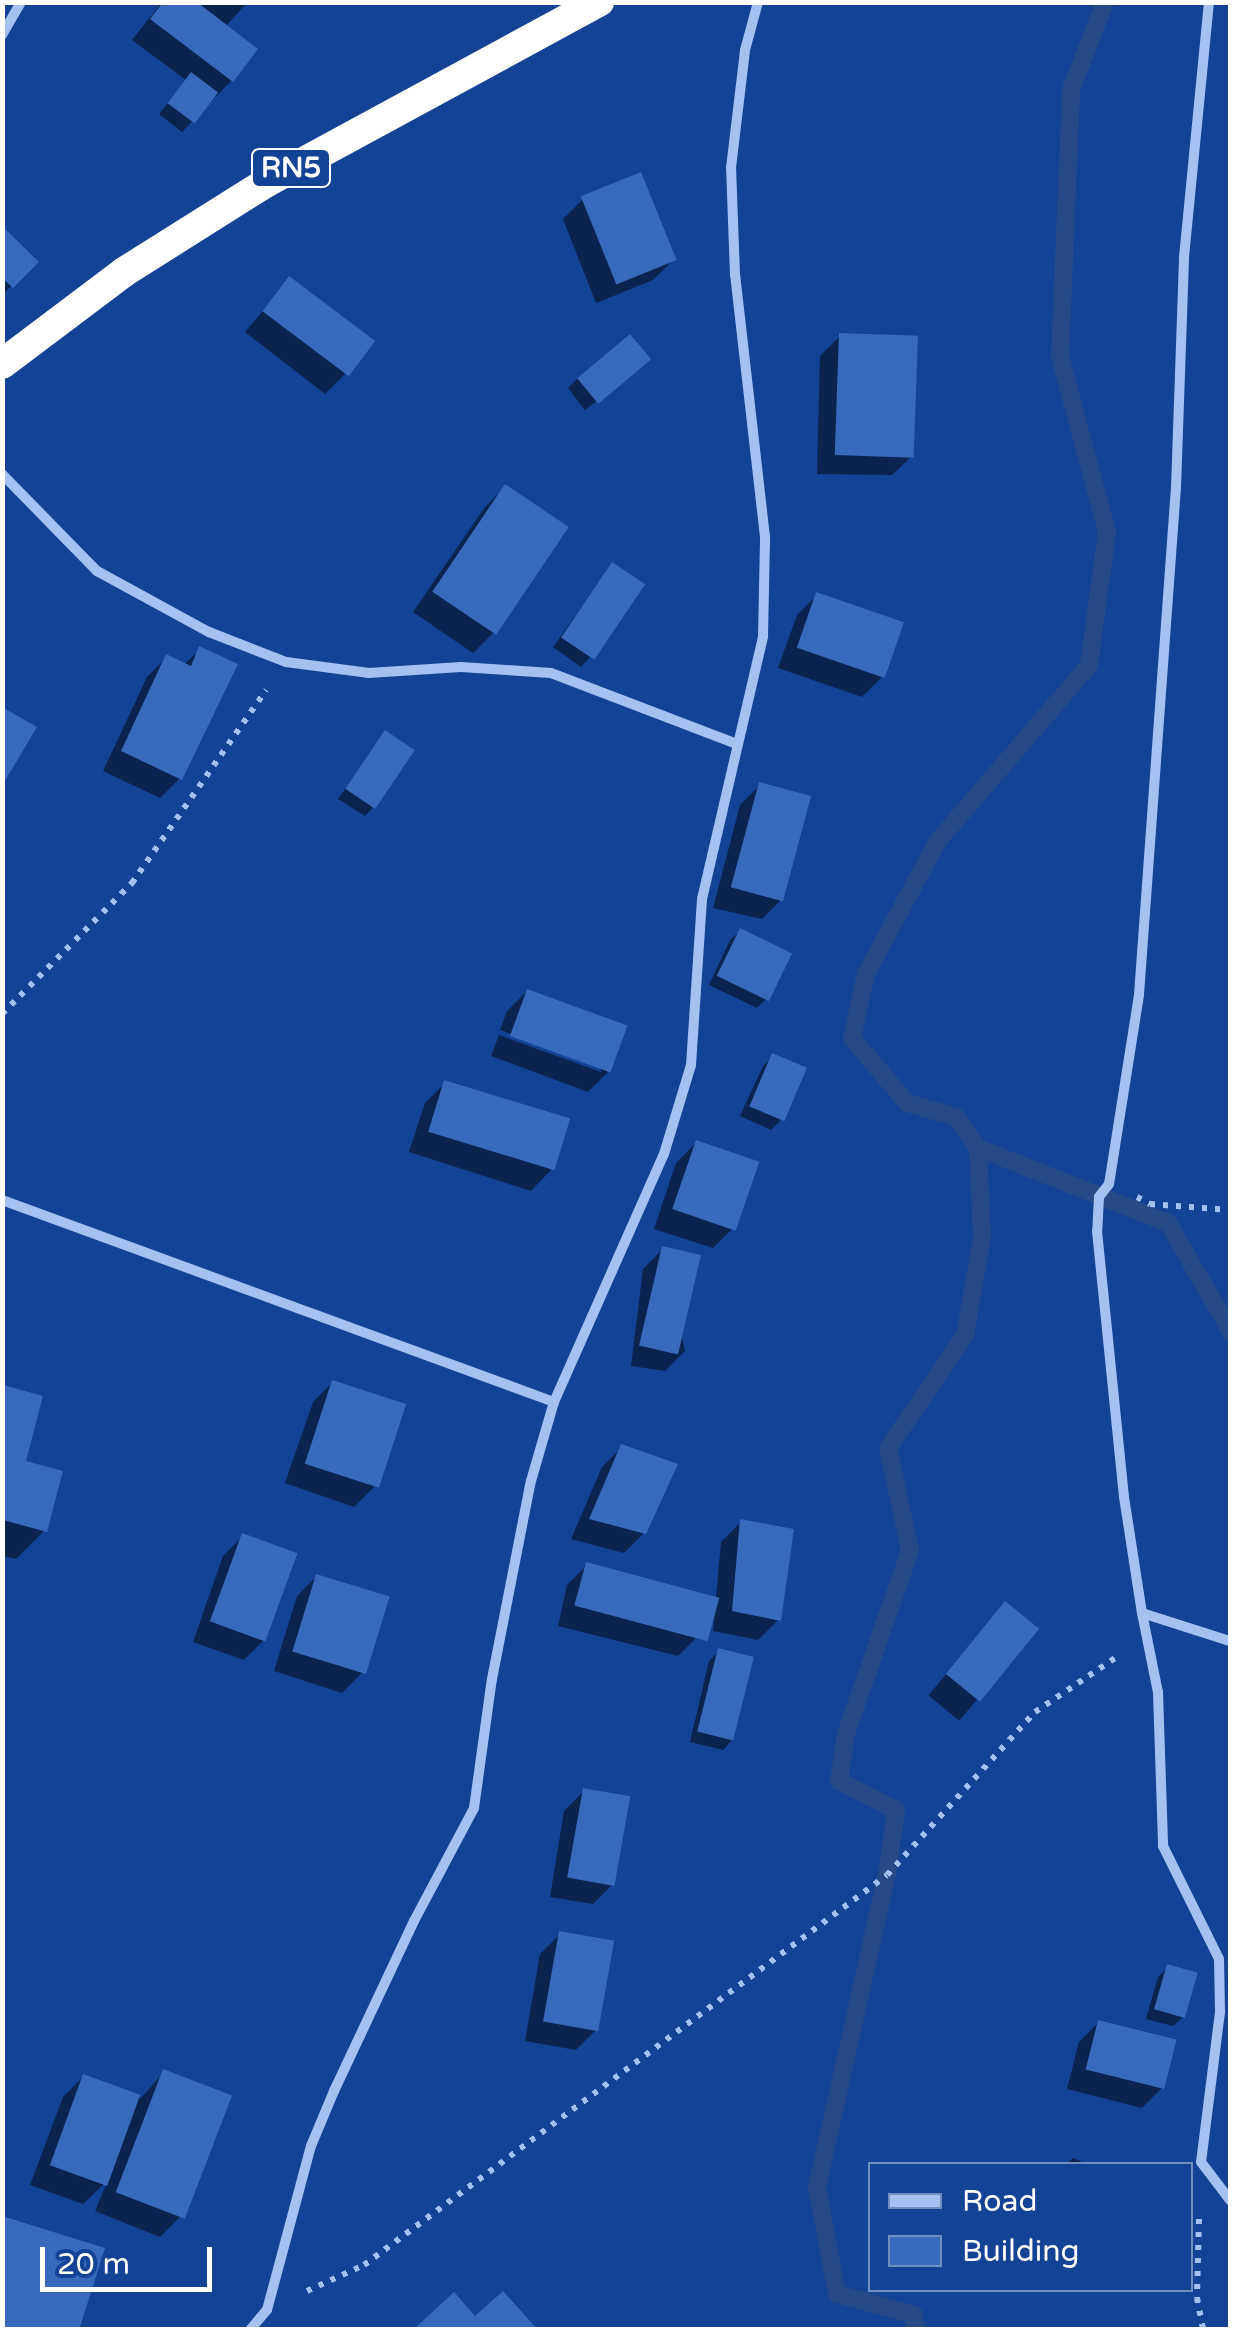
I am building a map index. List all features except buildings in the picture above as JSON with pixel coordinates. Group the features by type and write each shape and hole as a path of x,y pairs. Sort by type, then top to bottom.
{"highway":[{"name":"RN5","path":"2,364 124,272 267,182 599,2"}],"street":[{"path":"2,36 20,2"},
{"path":"250,2330 267,2310 319,2128 414,1922 474,1808 492,1679 530,1481 554,1402 664,1154 691,1065 702,899 764,636 765,537 735,274 731,168 745,50 758,2"},
{"path":"1209,2 1184,259 1176,487 1140,995 1109,1184 1098,1197 1096,1231 1124,1497 1158,1692 1163,1846 1218,1959 1220,2012 1201,2162 1230,2200"},
{"path":"2,474 97,571 209,632 286,662 369,674 461,667 551,672 737,744"},
{"path":"2,1200 554,1402"},
{"path":"1142,1612 1230,1641"}],"path":[{"path":"2,1014 132,883 286,662"},
{"path":"1109,1184 1150,1204 1230,1210"},
{"path":"267,2310 364,2265 888,1875 1035,1712 1146,1639"},
{"path":"1201,2162 1197,2298 1203,2330"}],"waterway":[{"path":"916,2330 914,2315 837,2294 817,2187 887,1875 896,1810 839,1781 846,1734 910,1550 888,1448 965,1335 982,1238 978,1148 956,1117 907,1103 852,1038 866,974 937,842 1089,665 1107,532 1060,356 1071,90 1105,2"},
{"path":"978,1148 1168,1223 1230,1330"}]}
